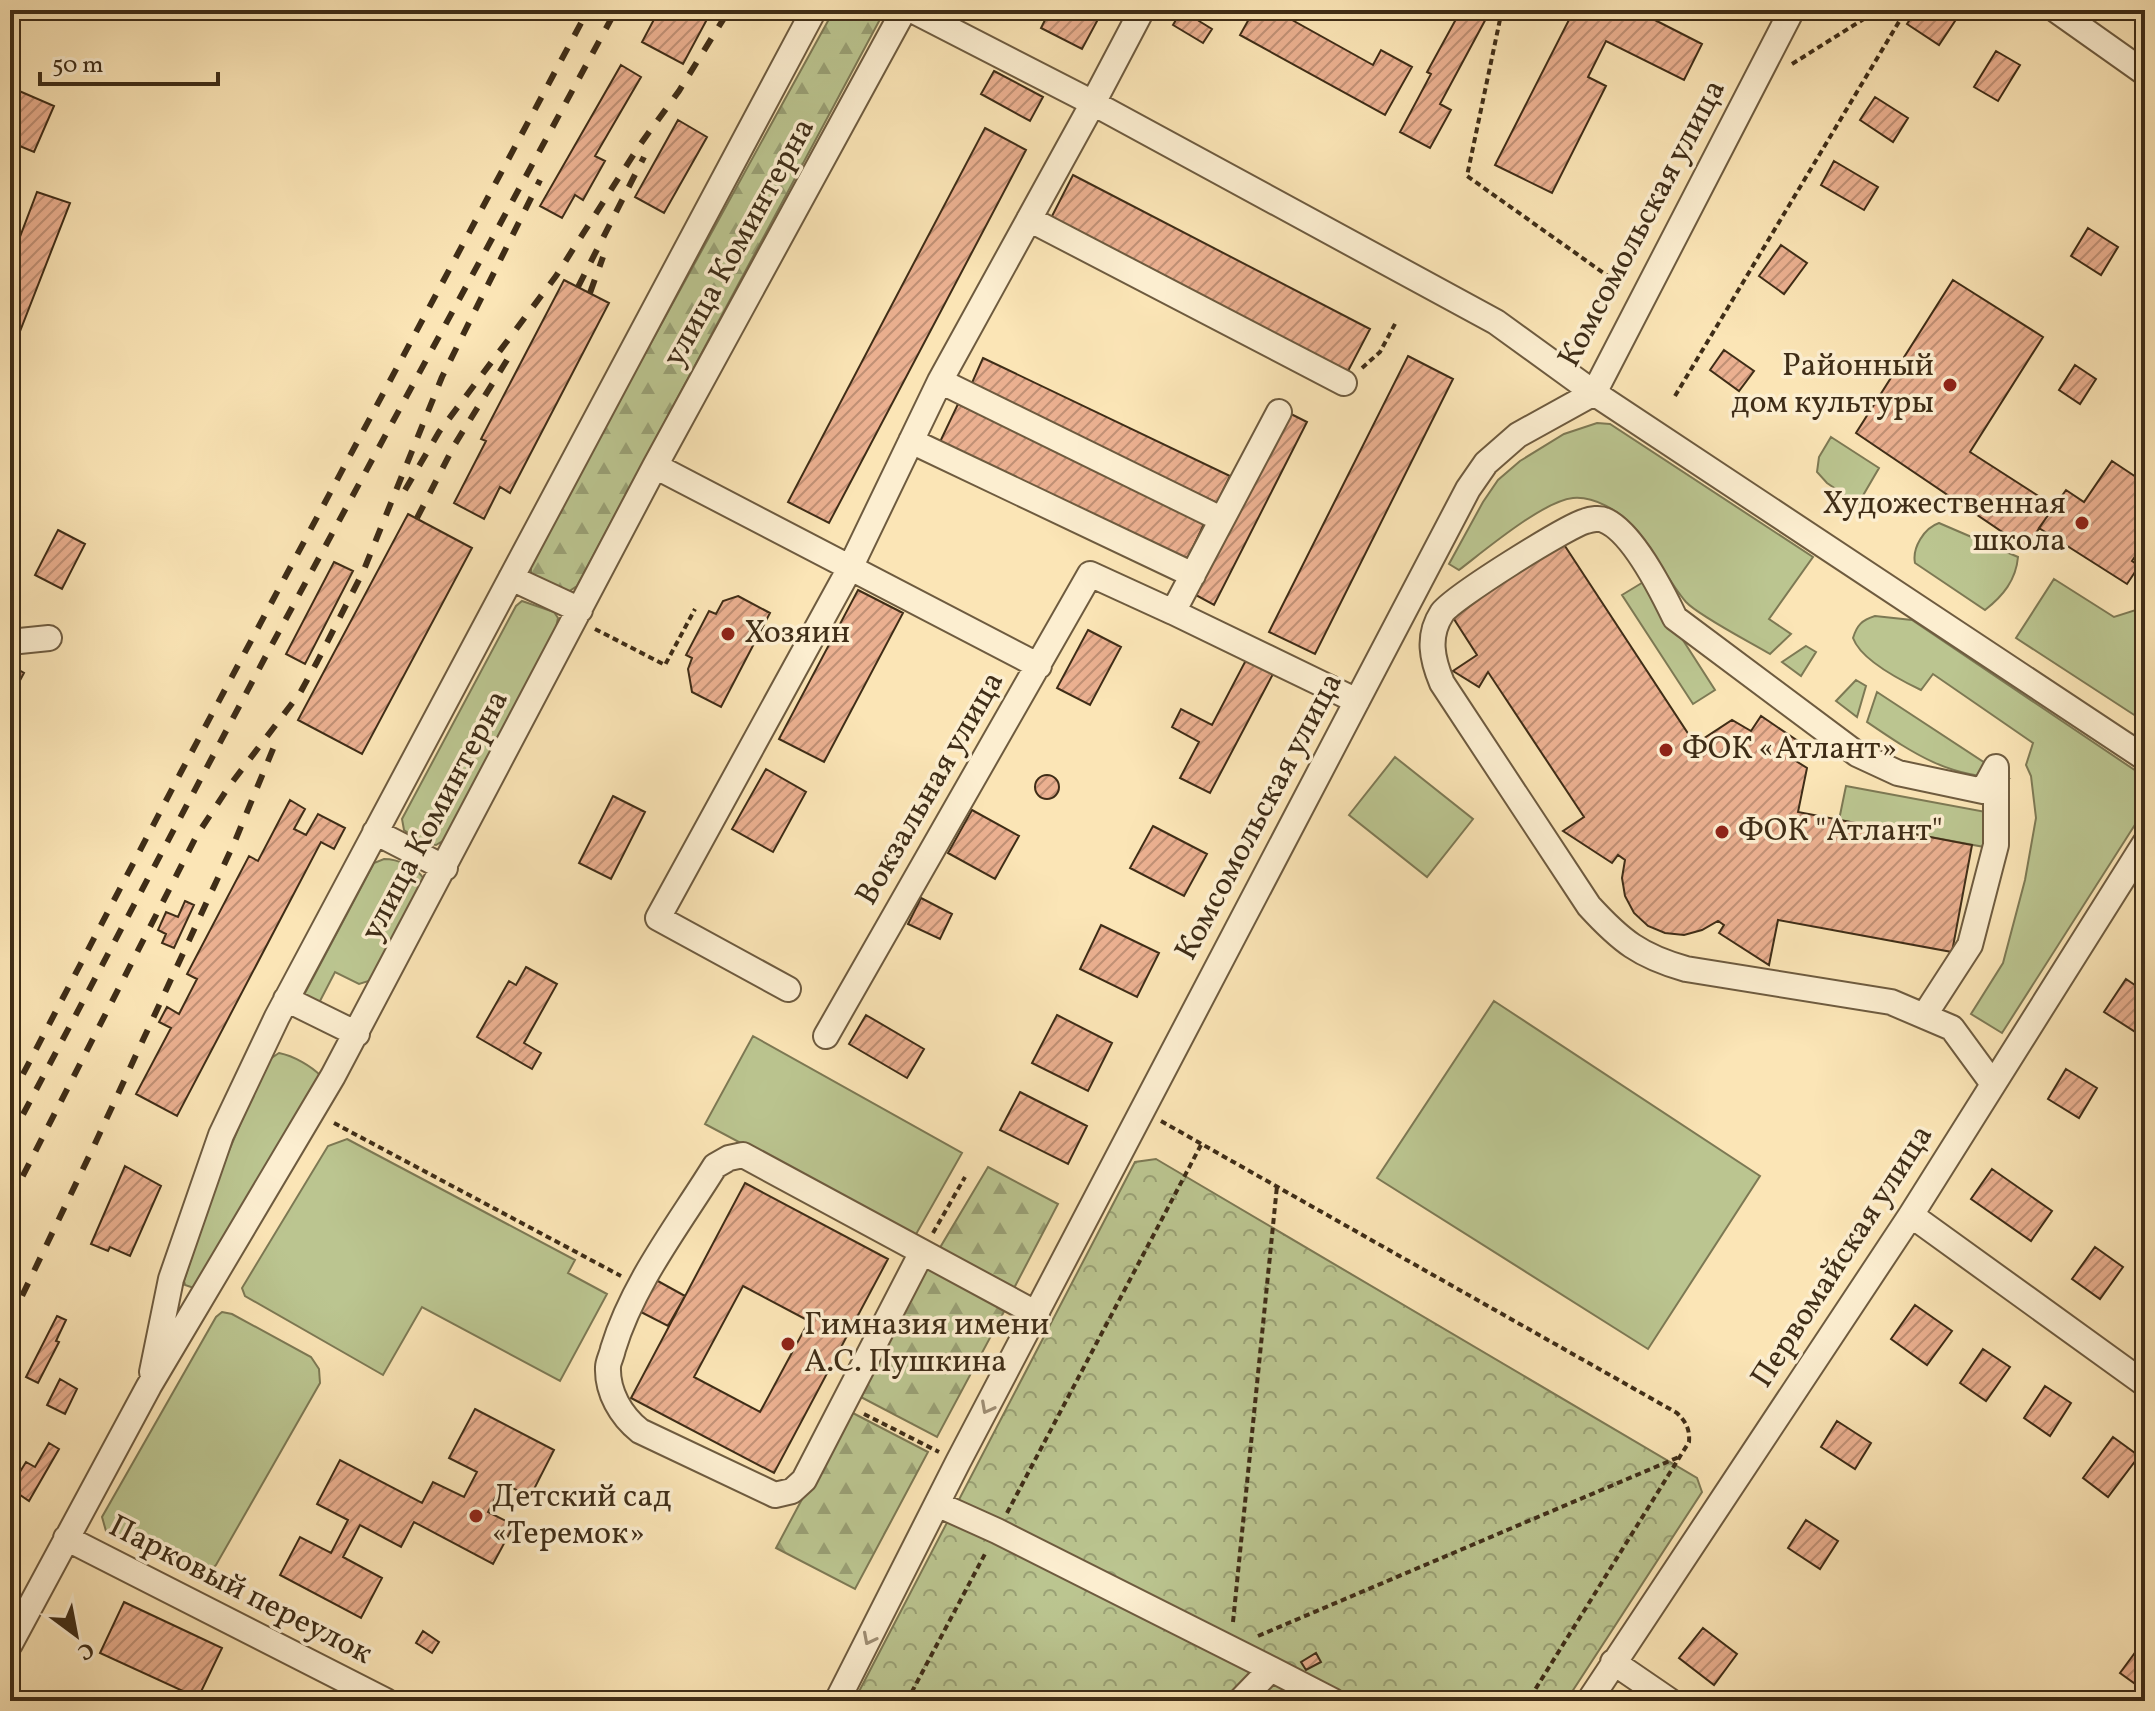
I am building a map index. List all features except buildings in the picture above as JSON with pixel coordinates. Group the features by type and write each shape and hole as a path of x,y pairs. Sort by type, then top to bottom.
{"street":[{"path":"149,1386 171,1279 221,1135 286,999 814,10"},
{"name":"улица Коминтерна","path":"10,1644 149,1386 357,1034 445,868 586,619 655,466 904,10"},
{"path":"912,10 1093,103 1496,322 1594,393 2145,758"},
{"path":"788,989 658,918 850,568 940,381 1142,10"},
{"name":"Комсомольская улица","path":"837,1701 958,1462 1468,489 1486,463 1518,435 1594,393 1792,10"},
{"path":"2056,10 2145,73"},
{"path":"1029,219 1344,383"},
{"path":"940,381 1221,519"},
{"path":"1279,412 1173,612 1357,701"},
{"path":"911,441 1193,575"},
{"path":"655,466 1039,666"},
{"path":"1924,1016 1970,945 1996,845 1996,767 1983,791 1898,773 1857,754 1675,618 1623,532 1602,519 1586,521 1561,533 1458,598 1443,612 1432,637 1433,662 1442,683 1589,906 1615,934 1631,947 1686,969 1891,1002 1952,1028 1993,1084"},
{"name":"Вокзальная улица","path":"826,1036 1090,574 1173,612"},
{"path":"511,578 586,619"},
{"path":"10,642 49,638"},
{"path":"375,832 445,868"},
{"name":"Первомайская улица","path":"1589,1701 1911,1215 2145,843"},
{"path":"286,999 357,1034"},
{"path":"922,1252 804,1480 792,1491 775,1495 640,1431 628,1421 615,1402 608,1367 619,1329 715,1166 743,1155 1037,1314"},
{"path":"1911,1215 2145,1384"},
{"path":"937,1504 997,1531 1333,1701"},
{"name":"Парковый переулок","path":"66,1538 386,1701"},
{"path":"1613,1662 1670,1701"},
{"path":"1240,1701 1271,1669"}],"path":[{"path":"1502,10 1467,176 1612,279"},
{"path":"1788,67 1878,10"},
{"path":"1675,396 1906,10"},
{"path":"1344,383 1380,352 1396,322"},
{"path":"586,619 665,665 695,609"},
{"path":"1152,1116 1677,1413 1686,1422 1690,1432 1689,1442 1528,1701"},
{"path":"334,1123 620,1276"},
{"path":"907,1701 1202,1143"},
{"path":"922,1252 965,1177"},
{"path":"1277,1186 1230,1648 1679,1457"},
{"path":"857,1411 958,1462"}],"green space":[{"path":"834,10 885,10 577,586 568,592 531,576 531,561"},
{"path":"1597,423 1610,424 1813,557 1769,619 1791,634 1770,654 1693,608 1679,593 1633,526 1613,510 1589,499 1561,501 1514,528 1459,570 1449,564 1498,480 1520,461 1564,434"},
{"path":"1831,437 1879,468 1858,504 1827,483 1817,472 1819,457"},
{"path":"1939,523 2018,557 2008,587 1985,610 1915,563 1915,551 1920,539 1928,529"},
{"path":"2054,579 2114,617 2145,607 2145,722 2016,638"},
{"path":"1645,581 1715,690 1693,704 1622,595"},
{"path":"522,601 554,612 558,618 556,628 446,839 436,845 422,843 404,830 402,819 516,606"},
{"path":"1875,616 1912,620 2145,777 2145,809 2002,1033 1971,1014 2003,963 2025,880 2036,818 2031,776 2026,765 2033,743 1933,674 1921,690 1872,661 1853,638 1861,624"},
{"path":"1806,646 1816,652 1801,676 1782,662"},
{"path":"1856,680 1866,686 1857,717 1836,701"},
{"path":"1877,692 2008,778 1950,769 1884,734 1867,722"},
{"path":"1395,757 1473,819 1427,877 1349,815"},
{"path":"1846,786 2002,815 1995,849 1839,820"},
{"path":"384,859 406,864 424,879 372,980 359,984 335,972 320,1001 315,1004 306,998 305,993 374,863"},
{"path":"1494,1001 1760,1176 1648,1349 1377,1178"},
{"path":"753,1036 962,1153 915,1236 705,1124"},
{"path":"279,1053 302,1062 321,1076 194,1288 185,1285 214,1186 267,1061"},
{"path":"347,1139 575,1260 568,1273 607,1294 560,1381 422,1307 383,1375 245,1296 242,1288 328,1146"},
{"path":"1156,1159 1697,1478 1702,1492 1566,1701 854,1701 1135,1162"},
{"path":"988,1167 1058,1204 1012,1292 938,1251"},
{"path":"926,1264 1007,1306 937,1437 857,1395"},
{"path":"222,1312 232,1314 311,1357 319,1369 320,1383 216,1565 209,1572 191,1574 106,1531 102,1517 216,1317"},
{"path":"849,1411 928,1452 855,1589 776,1548"}],"railway":[{"path":"10,1099 588,10"},
{"path":"10,1139 269,650 616,10"},
{"path":"405,490 439,432 556,276 729,10"},
{"path":"578,287 644,157"},
{"path":"10,1201 197,835 230,785 300,693 317,662 363,572 442,377 540,180"},
{"path":"590,293 603,257"},
{"path":"417,518 455,444 512,352"},
{"path":"10,1321 235,841 278,737"}],"place":[{"name":"Районный дом культуры","path":"1950,385"},
{"name":"Художественная школа","path":"2082,523"},
{"name":"Хозяин","path":"728,634"},
{"name":"ФОК «Атлант»","path":"1666,750"},
{"name":"ФОК \"Атлант\"","path":"1722,832"},
{"name":"Гимназия имени А.С. Пушкина","path":"788,1344"},
{"name":"Детский сад «Теремок»","path":"476,1516"}]}
